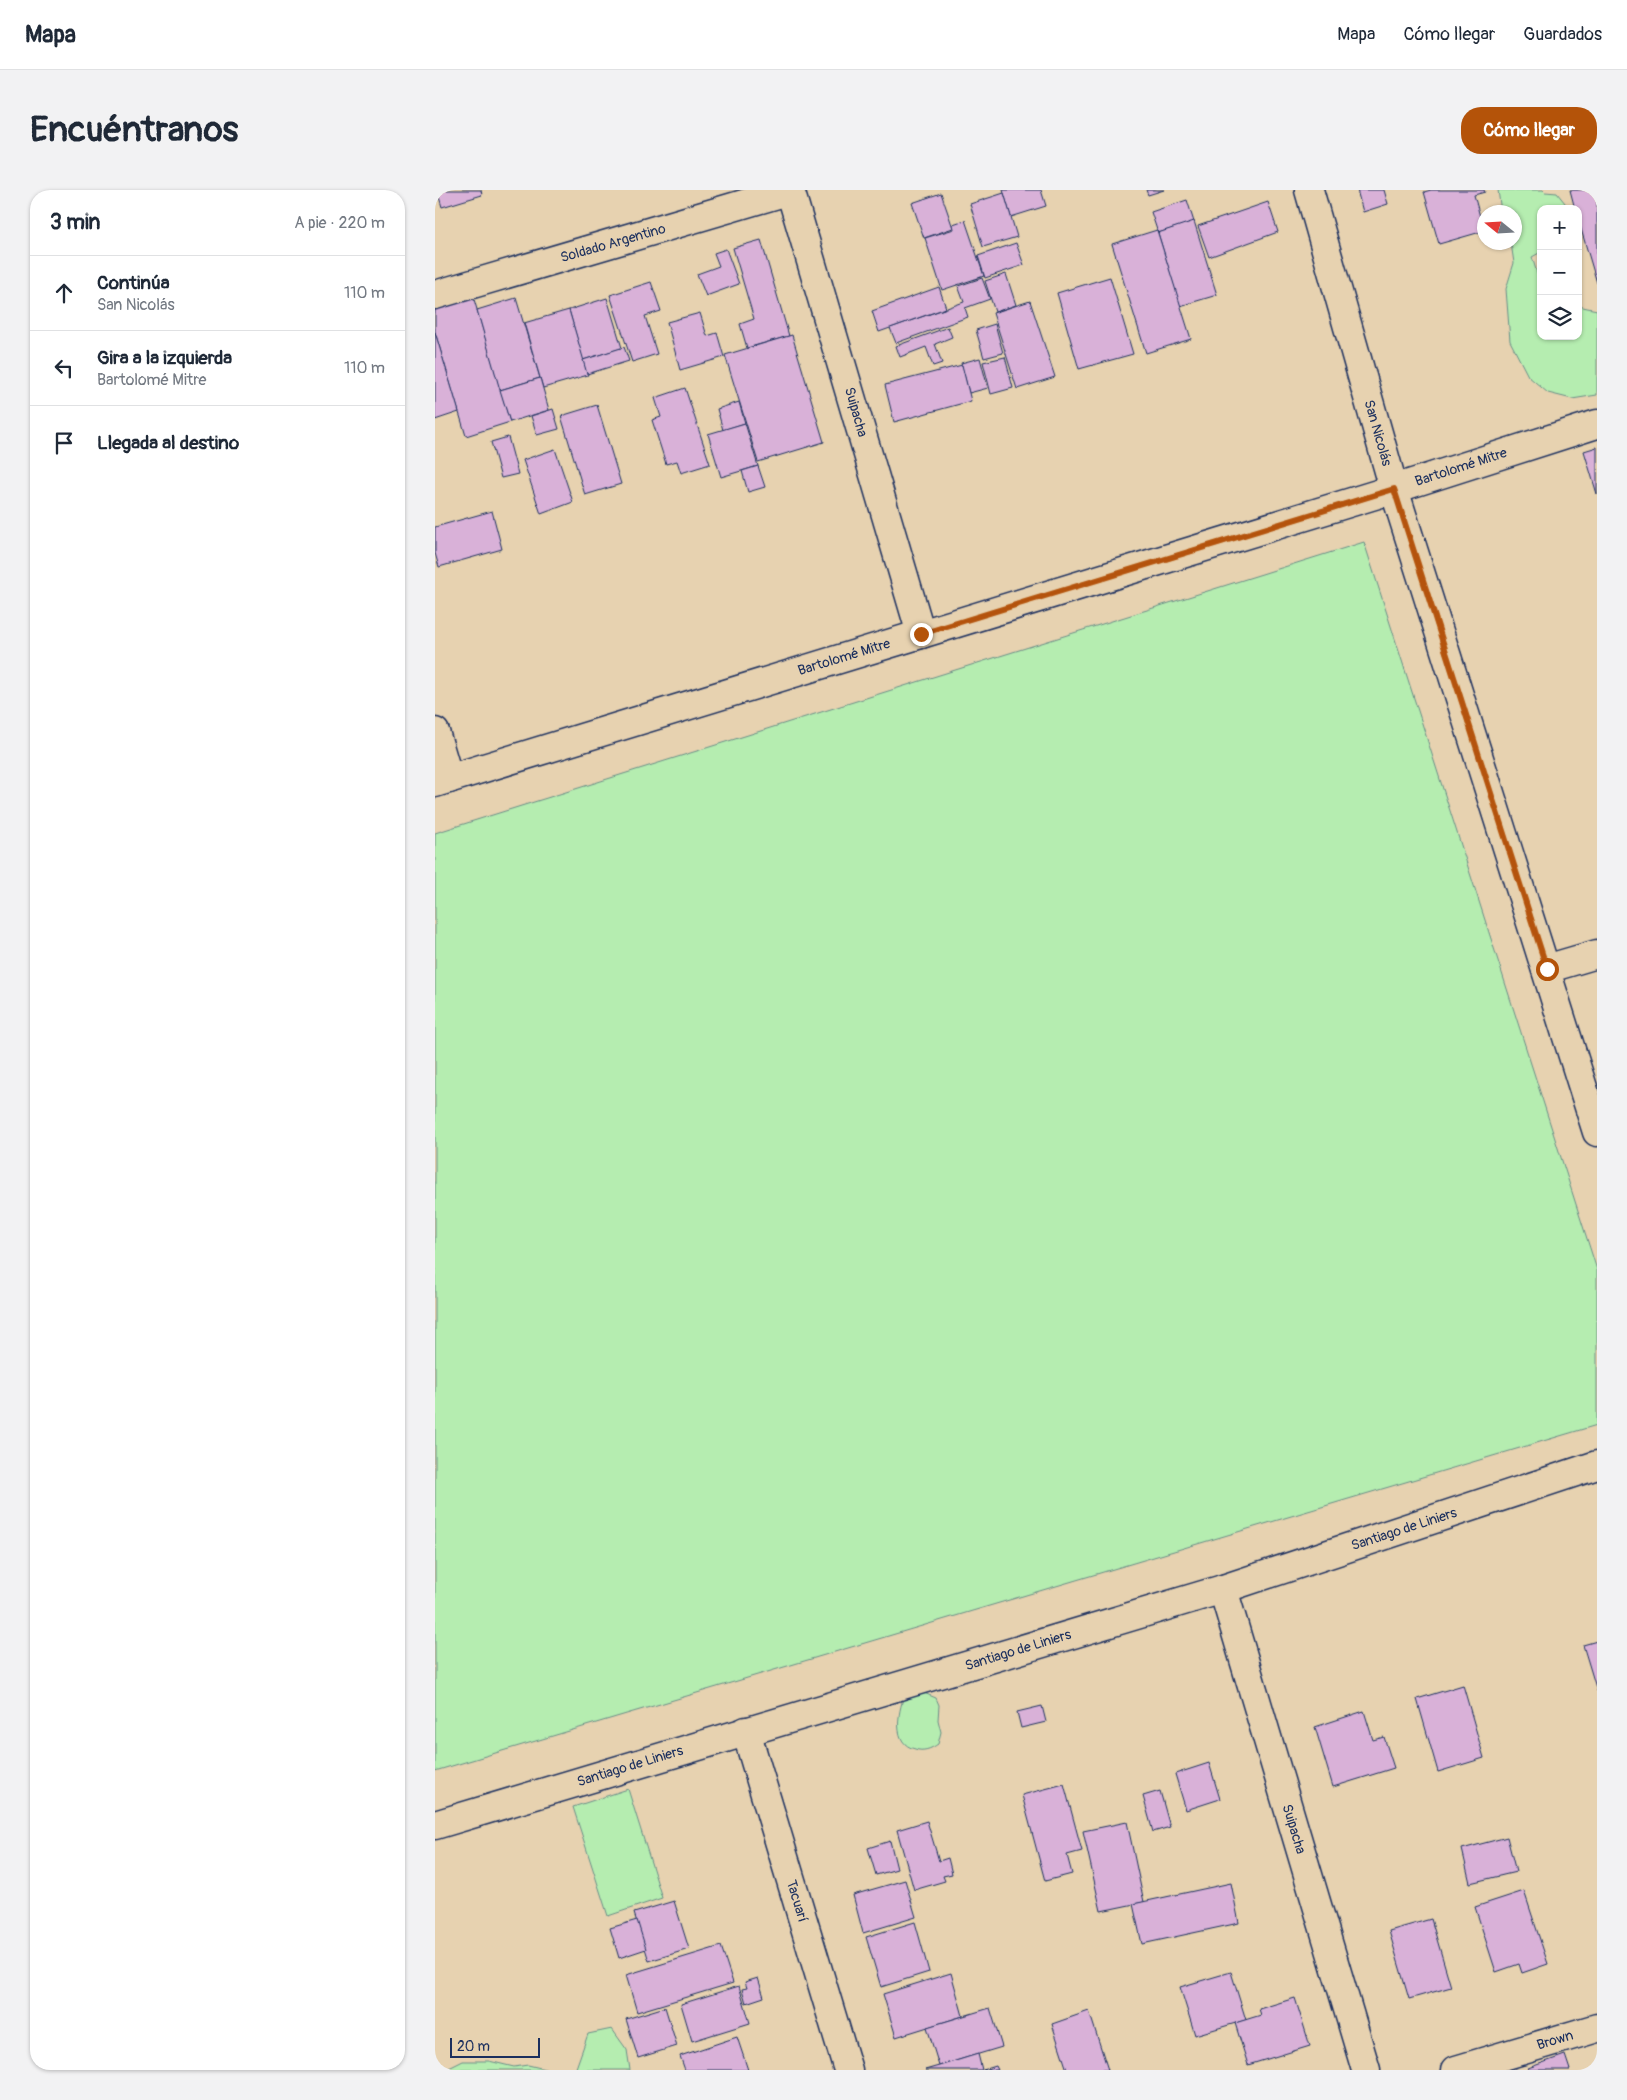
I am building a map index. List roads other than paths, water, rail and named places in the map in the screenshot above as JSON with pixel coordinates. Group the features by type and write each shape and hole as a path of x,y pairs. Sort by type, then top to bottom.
{"street":[{"name":"Soldado Argentino","path":"435,295 791,190"},
{"name":"Suipacha","path":"791,190 921,634"},
{"name":"San Nicolás","path":"1309,190 1394,489 1597,1132"},
{"name":"Bartolomé Mitre","path":"442,781 1394,489 1597,424"},
{"path":"435,732 442,781"},
{"path":"1547,969 1597,954"},
{"name":"Santiago de Liniers","path":"435,1825 1223,1589 1597,1465"},
{"name":"Suipacha","path":"1223,1589 1366,2070"},
{"name":"Tacuarí","path":"746,1731 848,2070"},
{"name":"Brown","path":"1456,2070 1597,2028"}]}
